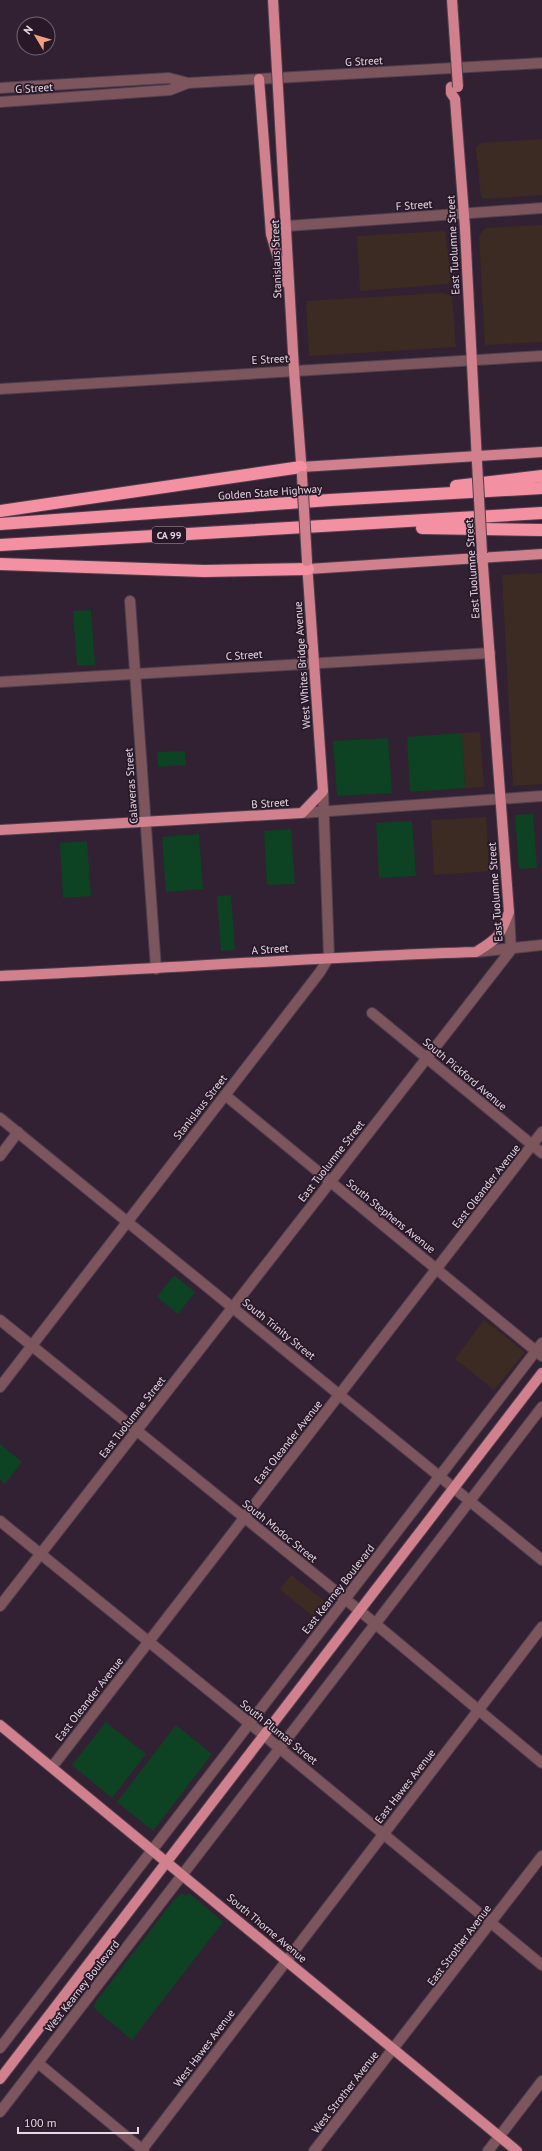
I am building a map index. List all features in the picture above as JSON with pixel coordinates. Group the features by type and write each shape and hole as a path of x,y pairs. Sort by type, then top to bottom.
{"highway":[{"path":"0,511 302,472"},
{"path":"330,500 542,476"},
{"name":"Golden State Highway","path":"0,524 330,500 542,488"},
{"name":"CA 99","path":"0,545 542,513"},
{"path":"338,526 542,530"},
{"path":"0,564 196,571 308,565"}],"main road":[{"name":"Stanislaus Street","path":"273,0 287,226 289,299 305,517"},
{"name":"East Tuolumne Street","path":"446,0 454,87 458,94 455,99 482,555 499,799 509,912"},
{"name":"East Tuolumne Street","path":"452,0 454,87"},
{"path":"259,79 271,234 289,299"},
{"path":"302,472 477,459 542,452"},
{"name":"West Whites Bridge Avenue","path":"305,517 313,663 323,791"},
{"path":"308,565 482,555 542,554"},
{"path":"302,813 323,791"},
{"name":"B Street","path":"0,830 146,823 302,813"},
{"path":"476,952 495,941 501,934 509,912"},
{"name":"A Street","path":"0,976 156,969 329,957 476,952"},
{"path":"168,1861 542,1373"},
{"name":"South Thorne Avenue","path":"0,1724 184,1874 517,2151"},
{"name":"West Kearney Boulevard","path":"0,2079 168,1861"}],"street":[{"name":"G Street","path":"0,88 169,78 188,83 542,63"},
{"name":"G Street","path":"0,102 170,90 188,83"},
{"name":"F Street","path":"287,226 542,208"},
{"name":"E Street","path":"0,388 542,356"},
{"name":"Calaveras Street","path":"130,601 156,969"},
{"name":"C Street","path":"0,682 490,653"},
{"name":"West Whites Bridge Avenue","path":"323,791 323,811"},
{"name":"B Street","path":"302,813 542,796"},
{"path":"323,811 329,957"},
{"name":"East Tuolumne Street","path":"0,1606 511,950 509,912"},
{"path":"538,946 542,953"},
{"name":"A Street","path":"476,952 511,950 538,946"},
{"name":"Stanislaus Street","path":"0,1387 320,972 329,957"},
{"name":"South Pickford Avenue","path":"372,1013 542,1153"},
{"name":"South Stephens Avenue","path":"225,1095 437,1269 540,1350"},
{"name":"South Trinity Street","path":"0,1118 542,1560"},
{"path":"0,1156 18,1132"},
{"name":"East Oleander Avenue","path":"52,1767 542,1132"},
{"name":"South Modoc Street","path":"0,1320 360,1610 542,1763"},
{"name":"East Kearney Boulevard","path":"153,1849 440,1476 540,1350"},
{"path":"184,1874 542,1407"},
{"name":"South Plumas Street","path":"0,1521 280,1748 542,1965"},
{"name":"East Hawes Avenue","path":"286,1959 542,1627"},
{"path":"0,2048 153,1849"},
{"name":"East Strother Avenue","path":"394,2049 542,1856"},
{"name":"West Kearney Boulevard","path":"0,2112 184,1874"},
{"name":"West Hawes Avenue","path":"142,2150 286,1959"},
{"name":"West Strother Avenue","path":"314,2151 394,2049"},
{"path":"38,2063 142,2150"},
{"path":"488,2151 542,2081"}],"shaded area":[{"path":"542,139 542,195 485,199 481,197 476,149 478,145 482,143"},
{"path":"542,225 542,342 485,345 479,236 485,228"},
{"path":"445,231 451,280 448,284 360,291 357,236"},
{"path":"443,293 452,296 456,347 309,356 306,301"},
{"path":"542,573 542,784 513,786 502,575"},
{"path":"480,732 484,787 465,788 462,733"},
{"path":"486,817 489,871 434,875 431,820"},
{"path":"484,1320 525,1352 494,1390 455,1359"},
{"path":"291,1575 328,1604 316,1619 280,1589"}],"green space":[{"path":"91,610 95,665 77,666 73,611"},
{"path":"462,733 465,788 410,792 407,737"},
{"path":"388,738 392,793 337,796 333,741"},
{"path":"185,751 186,765 158,767 157,752"},
{"path":"533,814 537,868 519,869 515,815"},
{"path":"412,821 416,876 379,878 376,823"},
{"path":"291,829 295,884 267,885 264,831"},
{"path":"199,834 203,889 166,892 162,837"},
{"path":"87,841 91,896 63,898 60,843"},
{"path":"231,895 235,950 221,951 217,896"},
{"path":"174,1275 195,1292 178,1314 157,1297"},
{"path":"0,1444 22,1462 5,1484 0,1479"},
{"path":"106,1722 146,1754 112,1798 72,1765"},
{"path":"176,1725 212,1754 153,1831 117,1802"},
{"path":"182,1893 186,1896 189,1893 223,1922 132,2040 94,2008 95,2003 173,1901"}]}
